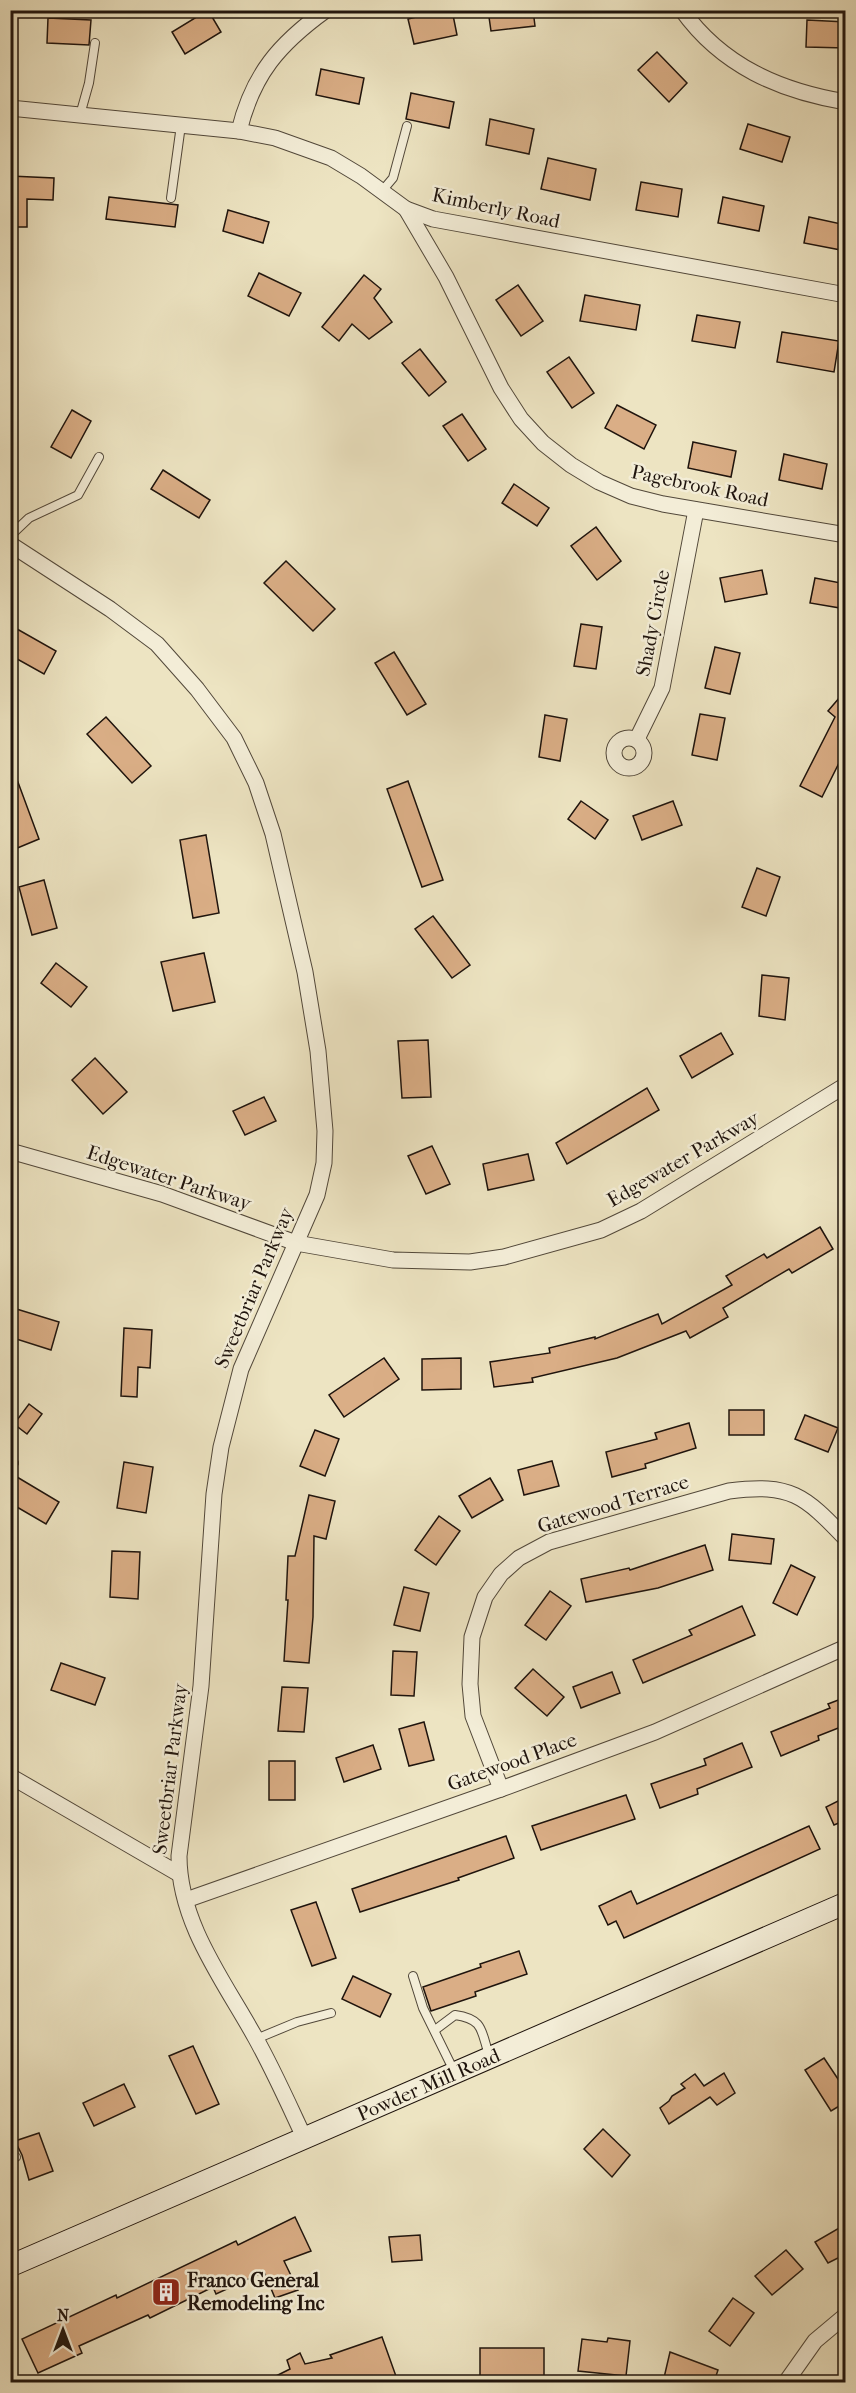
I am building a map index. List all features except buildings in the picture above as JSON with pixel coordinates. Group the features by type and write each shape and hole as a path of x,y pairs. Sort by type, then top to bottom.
{"main road":[{"name":"Powder Mill Road","path":"10,2266 304,2136 846,1903"}],"street":[{"path":"239,131 245,107 254,87 274,55 290,38 326,10"},
{"path":"682,10 706,40 754,75 819,98 846,102"},
{"name":"Kimberly Road","path":"10,108 239,131 294,144 331,158 382,190 406,209 442,221 846,295"},
{"name":"Pagebrook Road","path":"406,209 446,277 501,388 521,419 543,443 571,465 599,482 631,496 696,510 846,535"},
{"name":"Shady Circle","path":"637,739 662,688 696,510"},
{"name":"Sweetbriar Parkway","path":"10,543 110,609 157,644 226,725 256,783 273,834 305,972 318,1051 324,1115 325,1147 321,1179 317,1195 241,1369 221,1447 214,1494 201,1686 179,1856 179,1874 202,1947 256,2040 304,2136"},
{"name":"Edgewater Parkway","path":"10,1151 162,1194 296,1243 393,1260 470,1262 504,1257 601,1230 641,1211 846,1085"},
{"name":"Gatewood Terrace","path":"501,1789 473,1716 470,1684 472,1637 485,1597 501,1574 519,1558 560,1539 729,1491 759,1487 790,1492 814,1506 846,1539"},
{"name":"Gatewood Place","path":"186,1900 655,1732 846,1647"},
{"path":"10,1776 179,1874"},
{"path":"786,2382 815,2341 846,2315"}],"lane":[{"path":"80,115 89,83 95,44"},
{"path":"171,198 182,125"},
{"path":"382,190 393,178 407,126"},
{"path":"10,536 29,518 78,495 99,457"},
{"path":"413,1976 423,2008 454,2072"},
{"path":"256,2040 297,2022 331,2013"},
{"path":"435,2030 455,2015 471,2017 479,2025 489,2057"}],"place":[{"name":"Franco General Remodeling Inc","path":"166,2292"}]}
